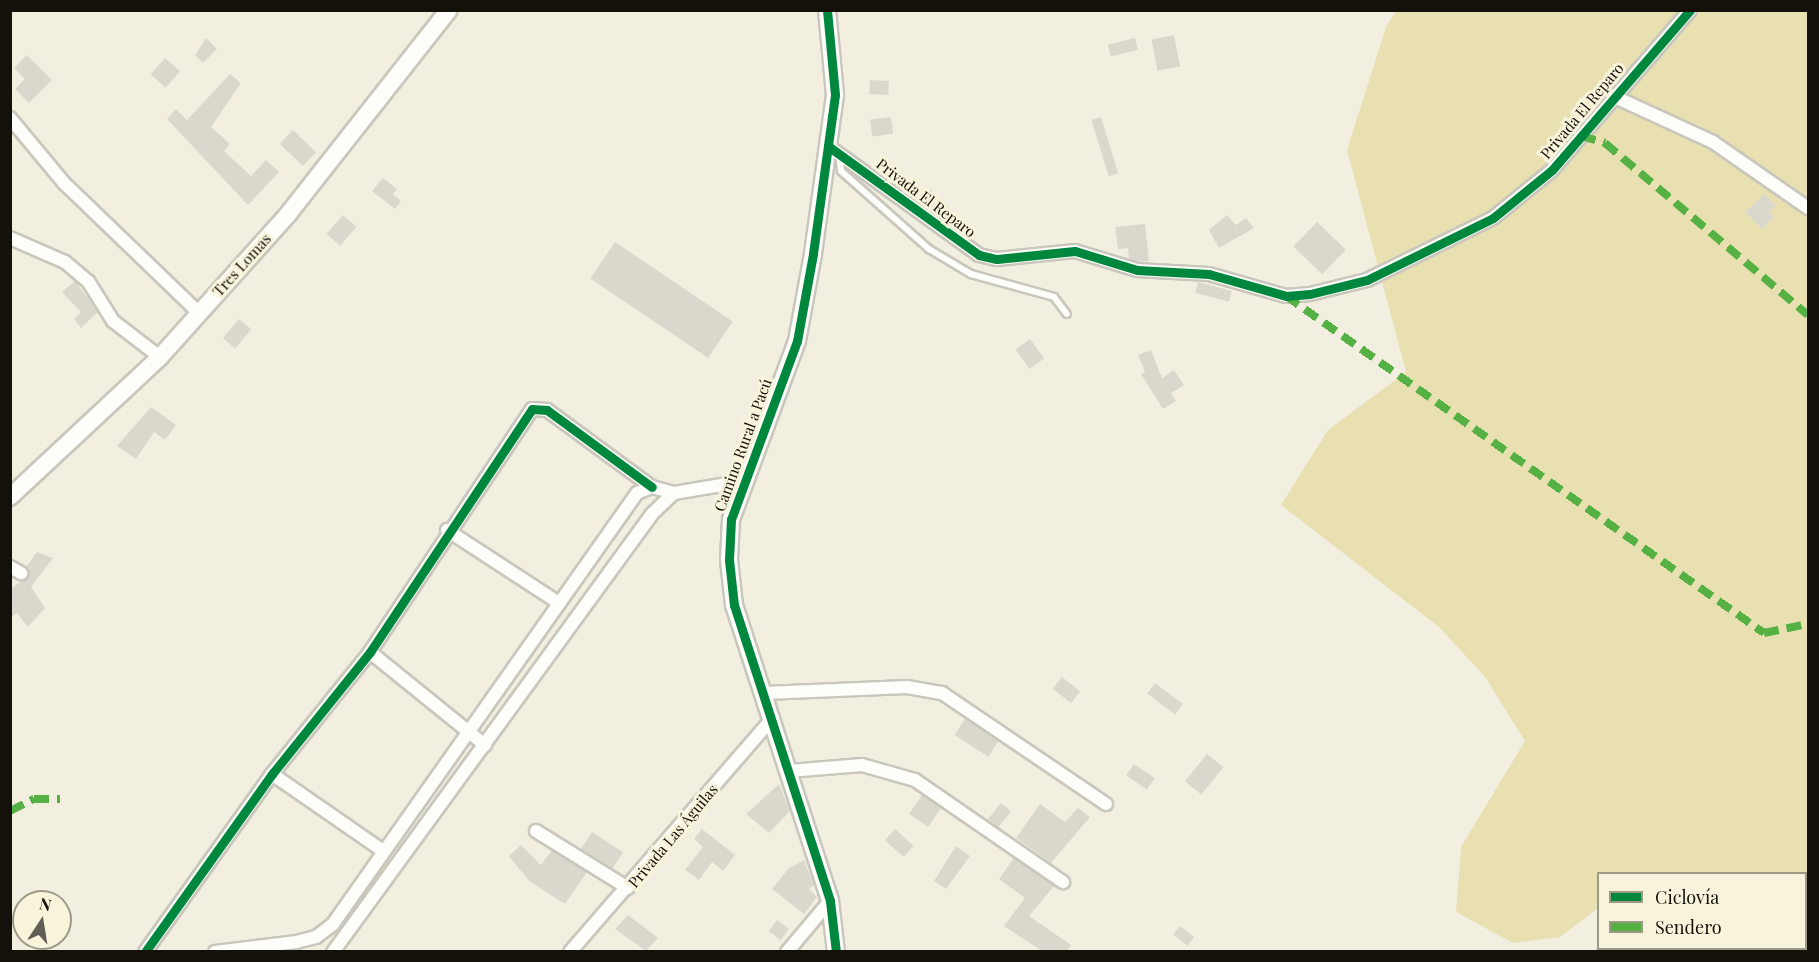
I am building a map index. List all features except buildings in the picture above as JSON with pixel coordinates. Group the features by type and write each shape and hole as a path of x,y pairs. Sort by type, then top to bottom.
{"street":[{"name":"Tres Lomas","path":"10,497 160,357 304,195 449,10"},
{"name":"Camino Rural a Pacú","path":"827,10 835,95 833,148 797,340 731,519 729,560 734,605 765,693 830,901 836,951"},
{"name":"Privada El Reparo","path":"833,148 953,242 979,255 997,259 1075,251 1137,270 1209,274 1286,296 1367,280 1493,218 1552,170 1613,96 1690,10"},
{"path":"1613,96 1713,142 1809,208"},
{"path":"10,117 64,183 199,313"},
{"path":"10,237 65,261 88,281 113,321 160,357"},
{"path":"145,951 272,774 370,652 447,530 532,409 547,411 652,487 674,493 745,481"},
{"path":"215,951 251,949 316,937 333,924 637,493 652,487"},
{"path":"333,951 652,514 674,493"},
{"path":"447,530 559,603"},
{"path":"370,652 485,745"},
{"path":"765,693 907,687 942,693 1106,804"},
{"name":"Privada Las Águilas","path":"570,951 628,888 773,718"},
{"path":"789,771 862,765 915,780 1063,882"},
{"path":"272,774 383,852"},
{"path":"536,831 628,888"},
{"path":"787,951 830,901"}],"lane":[{"path":"833,148 841,171 929,249 971,274 1054,297 1067,314"}],"shaded area":[{"path":"1396,11 1808,11 1808,951 1783,950 1807,950 1807,872 1597,872 1597,909 1560,937 1513,943 1456,912 1461,847 1525,741 1485,677 1439,627 1281,505 1328,430 1406,372 1347,150 1386,27"}],"marked path":[{"path":"1581,136 1605,143 1808,315"},
{"path":"1286,296 1764,633 1808,624"},
{"path":"10,811 34,799 60,799"}],"cycle path":[{"path":"827,10 835,95 813,254 797,341 731,519 729,560 734,605 830,901 836,952"},
{"path":"828,146 979,255 997,259 1075,251 1137,270 1209,274 1286,296 1310,294 1367,280 1493,218 1552,170 1690,10"},
{"path":"145,952 272,774 370,652 532,409 547,410 652,487"}]}
